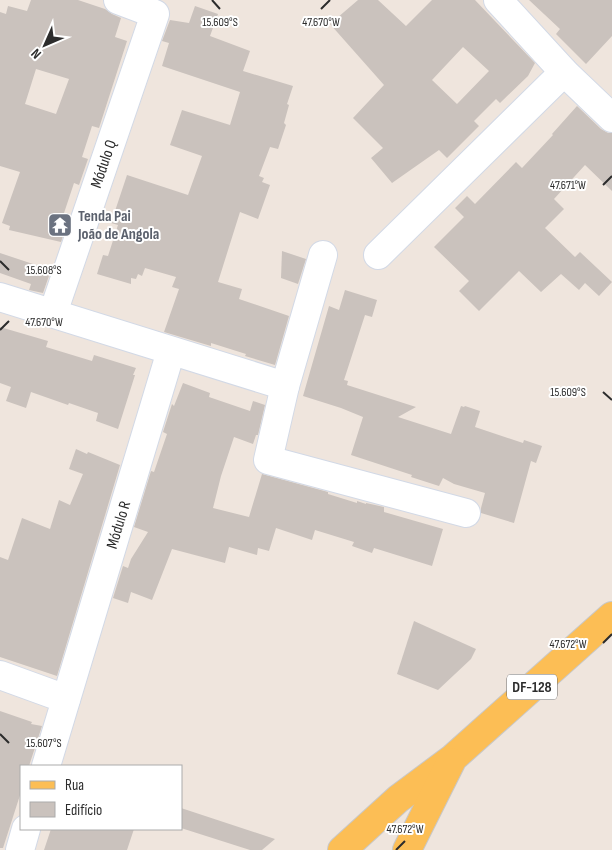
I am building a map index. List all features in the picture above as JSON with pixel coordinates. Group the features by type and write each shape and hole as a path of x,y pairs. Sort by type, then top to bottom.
{"main road":[{"name":"DF-128","path":"342,850 398,798 453,758 612,616"},
{"name":"DF-128","path":"406,850 453,758"}],"street":[{"name":"Módulo Q","path":"53,314 155,14 118,0"},
{"path":"498,0 564,72 612,118"},
{"path":"378,255 564,72"},
{"path":"323,255 286,386 268,460 466,513"},
{"path":"0,296 286,386"},
{"name":"Módulo R","path":"46,765 171,351"},
{"path":"0,675 66,698"},
{"path":"20,850 26,830"}],"building":[{"path":"31,0 78,0 105,9 121,18 115,37 127,41 99,128 92,126 82,157 88,159 79,185 74,183 61,222 67,224 61,242 9,230 10,226 2,223 20,172 0,166 0,12 6,14 8,6 27,11","holes":["36,69 69,79 56,114 25,104"]},
{"path":"358,0 378,0 406,26 432,0 475,0 535,63 528,76 500,103 496,99 474,121 479,126 447,158 439,150 392,183 371,158 383,148 353,118 384,85 330,24","holes":["463,47 489,71 457,104 432,80"]},
{"path":"529,0 612,0 612,36 586,64 556,34 560,29"},
{"path":"195,6 218,14 210,36 250,51 243,71 293,86 287,104 289,105 284,123 286,125 278,149 270,147 259,176 264,178 262,182 270,185 258,219 240,212 218,282 242,289 239,299 289,316 275,365 211,343 211,346 164,332 179,289 172,287 176,277 145,268 142,276 138,274 136,279 131,278 131,284 97,274 103,255 108,256 118,225 111,223 127,175 188,195 202,156 170,145 182,110 230,125 240,92 162,66 169,43 162,41 170,20 189,23"},
{"path":"577,106 601,129 612,133 612,191 585,165 554,199 564,209 545,228 575,257 580,252 612,282 599,296 585,283 579,290 561,274 541,292 519,271 479,311 459,291 469,281 434,247 464,217 455,208 467,196 475,204 516,162 522,168"},
{"path":"282,251 306,259 298,284 281,278"},
{"path":"0,253 51,270 43,293 29,290 31,284 0,273"},
{"path":"345,290 377,300 372,317 365,315 344,380 348,381 347,385 416,407 398,417 451,434 461,406 465,406 480,411 475,427 523,443 524,440 542,446 536,463 531,461 514,523 481,513 485,493 454,484 443,478 439,486 351,455 363,417 303,396 329,306 339,310"},
{"path":"0,327 48,341 46,347 92,361 94,355 136,368 118,429 96,421 98,413 31,392 26,408 6,401 11,387 0,383"},
{"path":"183,383 210,393 209,397 250,411 253,401 265,405 258,435 256,435 253,444 234,437 213,508 249,517 262,474 328,492 328,494 357,503 357,501 384,507 384,512 443,529 432,566 374,548 372,553 352,546 354,542 315,530 312,540 276,528 269,551 258,548 257,555 229,547 225,563 172,549 152,600 131,592 128,603 113,598 123,566 128,568 131,559 148,532 134,527 151,471 154,472 167,434 163,432 172,404 174,406"},
{"path":"76,449 120,465 57,676 0,657 0,557 8,560 22,518 50,529 59,500 70,505 83,474 69,469"},
{"path":"414,621 476,649 471,659 438,690 397,674"},
{"path":"0,711 32,722 31,724 42,726 29,765 20,765 20,795 3,848 0,848"},
{"path":"182,808 275,839 262,850 250,850 182,828"},
{"path":"51,830 134,830 127,850 44,850"}],"place":[{"name":"Tenda Pai João de Angola","path":"60,225"}]}
